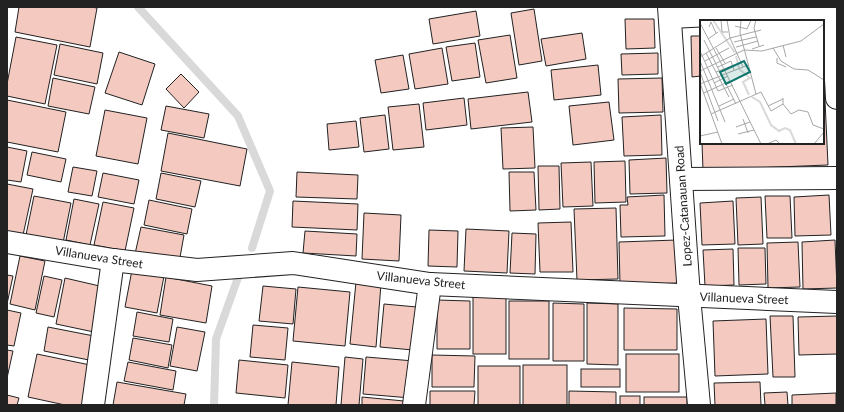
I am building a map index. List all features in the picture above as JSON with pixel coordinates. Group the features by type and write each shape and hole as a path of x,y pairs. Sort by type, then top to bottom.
{"street":[{"path":"670,12 834,8 837,98"},
{"name":"Lopez-Catanauan Road","path":"670,12 689,296 699,405"},
{"path":"682,179 837,178"},
{"name":"Villanueva Street","path":"7,242 113,260 196,270 293,263 430,284 837,302"},
{"path":"93,405 113,260"},
{"path":"414,405 430,284"}],"building":[{"path":"19,7 97,8 90,47 15,32"},
{"path":"534,9 542,61 519,65 511,13"},
{"path":"476,11 480,36 433,44 429,19"},
{"path":"625,19 654,19 655,48 626,49"},
{"path":"582,33 586,59 546,66 541,39"},
{"path":"510,35 517,78 486,83 478,40"},
{"path":"691,36 700,36 700,76 692,77"},
{"path":"16,37 57,45 45,104 7,96 7,84"},
{"path":"475,43 480,77 452,81 446,47"},
{"path":"60,44 103,53 97,84 54,75"},
{"path":"442,48 448,84 415,89 409,54"},
{"path":"119,52 155,64 142,105 105,93"},
{"path":"658,53 658,74 622,75 621,54"},
{"path":"403,55 409,89 381,93 375,60"},
{"path":"598,65 601,95 554,100 551,70"},
{"path":"181,74 199,92 184,108 166,89"},
{"path":"53,78 95,87 89,114 48,106"},
{"path":"662,78 663,112 619,113 618,79"},
{"path":"824,79 828,165 703,170 702,144 824,144"},
{"path":"528,92 532,122 471,129 468,99"},
{"path":"464,98 467,125 426,130 423,103"},
{"path":"7,100 66,112 58,152 7,142"},
{"path":"609,102 614,140 573,145 569,106"},
{"path":"419,104 424,147 393,150 388,107"},
{"path":"166,106 209,114 204,138 161,130"},
{"path":"105,110 147,118 138,164 96,156"},
{"path":"385,115 389,149 364,152 360,118"},
{"path":"661,115 662,155 624,156 622,117"},
{"path":"356,121 359,147 329,150 327,124"},
{"path":"533,127 535,168 503,169 501,128"},
{"path":"168,133 247,149 240,186 161,171"},
{"path":"7,147 27,151 21,182 7,180"},
{"path":"32,152 66,159 61,182 27,175"},
{"path":"666,158 667,193 630,194 629,160"},
{"path":"625,161 626,202 595,203 594,162"},
{"path":"591,162 593,206 563,207 561,163"},
{"path":"538,166 559,166 560,209 539,210"},
{"path":"73,167 97,171 92,196 68,192"},
{"path":"297,172 358,175 357,199 296,197"},
{"path":"509,172 534,172 536,210 510,211"},
{"path":"103,173 139,180 134,204 98,197"},
{"path":"161,173 201,181 195,207 156,199"},
{"path":"7,184 33,189 23,235 7,232"},
{"path":"664,195 665,236 621,237 620,205 628,205 627,197"},
{"path":"829,195 831,235 795,236 794,197"},
{"path":"34,196 71,203 63,243 26,235"},
{"path":"765,196 790,196 792,238 767,238"},
{"path":"761,197 763,244 738,245 736,198"},
{"path":"74,199 99,204 90,245 66,240"},
{"path":"149,200 192,209 187,234 144,225"},
{"path":"293,201 358,204 357,230 292,227"},
{"path":"733,201 735,244 702,245 700,203"},
{"path":"103,202 134,208 125,251 94,245"},
{"path":"616,208 618,279 577,280 574,209"},
{"path":"364,213 401,215 399,261 362,259"},
{"path":"571,222 573,272 540,272 538,223"},
{"path":"141,227 184,235 179,263 135,254"},
{"path":"466,229 509,231 507,273 464,271"},
{"path":"429,230 458,231 457,267 428,266"},
{"path":"305,231 357,234 356,256 303,253"},
{"path":"512,233 536,234 535,274 510,273"},
{"path":"677,240 679,283 620,285 619,242"},
{"path":"835,240 837,288 803,289 802,242"},
{"path":"798,242 800,287 768,288 767,243"},
{"path":"738,248 765,248 766,284 739,285"},
{"path":"733,249 734,285 705,286 703,250"},
{"path":"20,256 45,261 35,310 10,304"},
{"path":"132,270 164,276 157,313 125,307"},
{"path":"7,275 13,276 7,304"},
{"path":"44,276 62,280 54,317 36,313"},
{"path":"166,277 212,286 206,323 160,315"},
{"path":"65,278 104,287 94,332 56,324"},
{"path":"356,282 381,284 376,347 350,344"},
{"path":"263,286 296,289 293,324 259,321"},
{"path":"298,287 350,292 345,346 293,341"},
{"path":"473,296 506,296 506,354 473,354"},
{"path":"437,300 470,301 470,349 437,349"},
{"path":"509,301 549,301 549,359 509,359"},
{"path":"553,303 584,304 584,361 553,361"},
{"path":"587,303 618,304 618,365 587,364"},
{"path":"384,304 417,307 413,350 380,347"},
{"path":"624,308 677,309 677,350 624,350"},
{"path":"7,310 21,313 14,346 7,345"},
{"path":"137,312 173,319 169,342 133,336"},
{"path":"770,316 793,316 795,377 773,377"},
{"path":"837,316 837,354 799,355 798,317"},
{"path":"766,319 768,374 715,376 713,321"},
{"path":"253,325 288,328 285,360 250,357"},
{"path":"48,327 94,336 89,360 44,351"},
{"path":"177,327 205,332 197,371 170,366"},
{"path":"133,338 172,345 168,368 129,360"},
{"path":"7,350 13,351 7,378"},
{"path":"37,354 95,366 87,405 65,405 28,397"},
{"path":"626,354 679,354 679,392 626,392"},
{"path":"432,355 475,356 474,387 432,387"},
{"path":"345,357 363,359 359,405 341,405"},
{"path":"366,357 414,361 411,398 363,394"},
{"path":"239,360 288,365 285,398 236,393"},
{"path":"128,362 176,371 173,390 124,381"},
{"path":"292,362 339,367 336,405 288,405"},
{"path":"523,365 567,365 567,405 523,405"},
{"path":"478,366 520,366 520,405 478,405"},
{"path":"581,369 620,369 620,387 581,387"},
{"path":"117,382 186,394 184,405 113,405"},
{"path":"760,382 761,405 715,405 714,383"},
{"path":"430,391 475,391 474,405 430,405"},
{"path":"569,391 616,392 616,405 569,405"},
{"path":"787,392 788,405 765,405 764,393"},
{"path":"836,393 836,405 792,405 792,395"},
{"path":"7,395 19,398 17,405 7,405"},
{"path":"620,396 640,396 640,405 620,405"},
{"path":"362,397 404,401 404,405 362,405"},
{"path":"644,397 687,397 687,405 644,405"}],"waterway":[{"path":"138,7 238,116 270,191 252,248"},
{"path":"214,405 216,339 240,272"}]}
